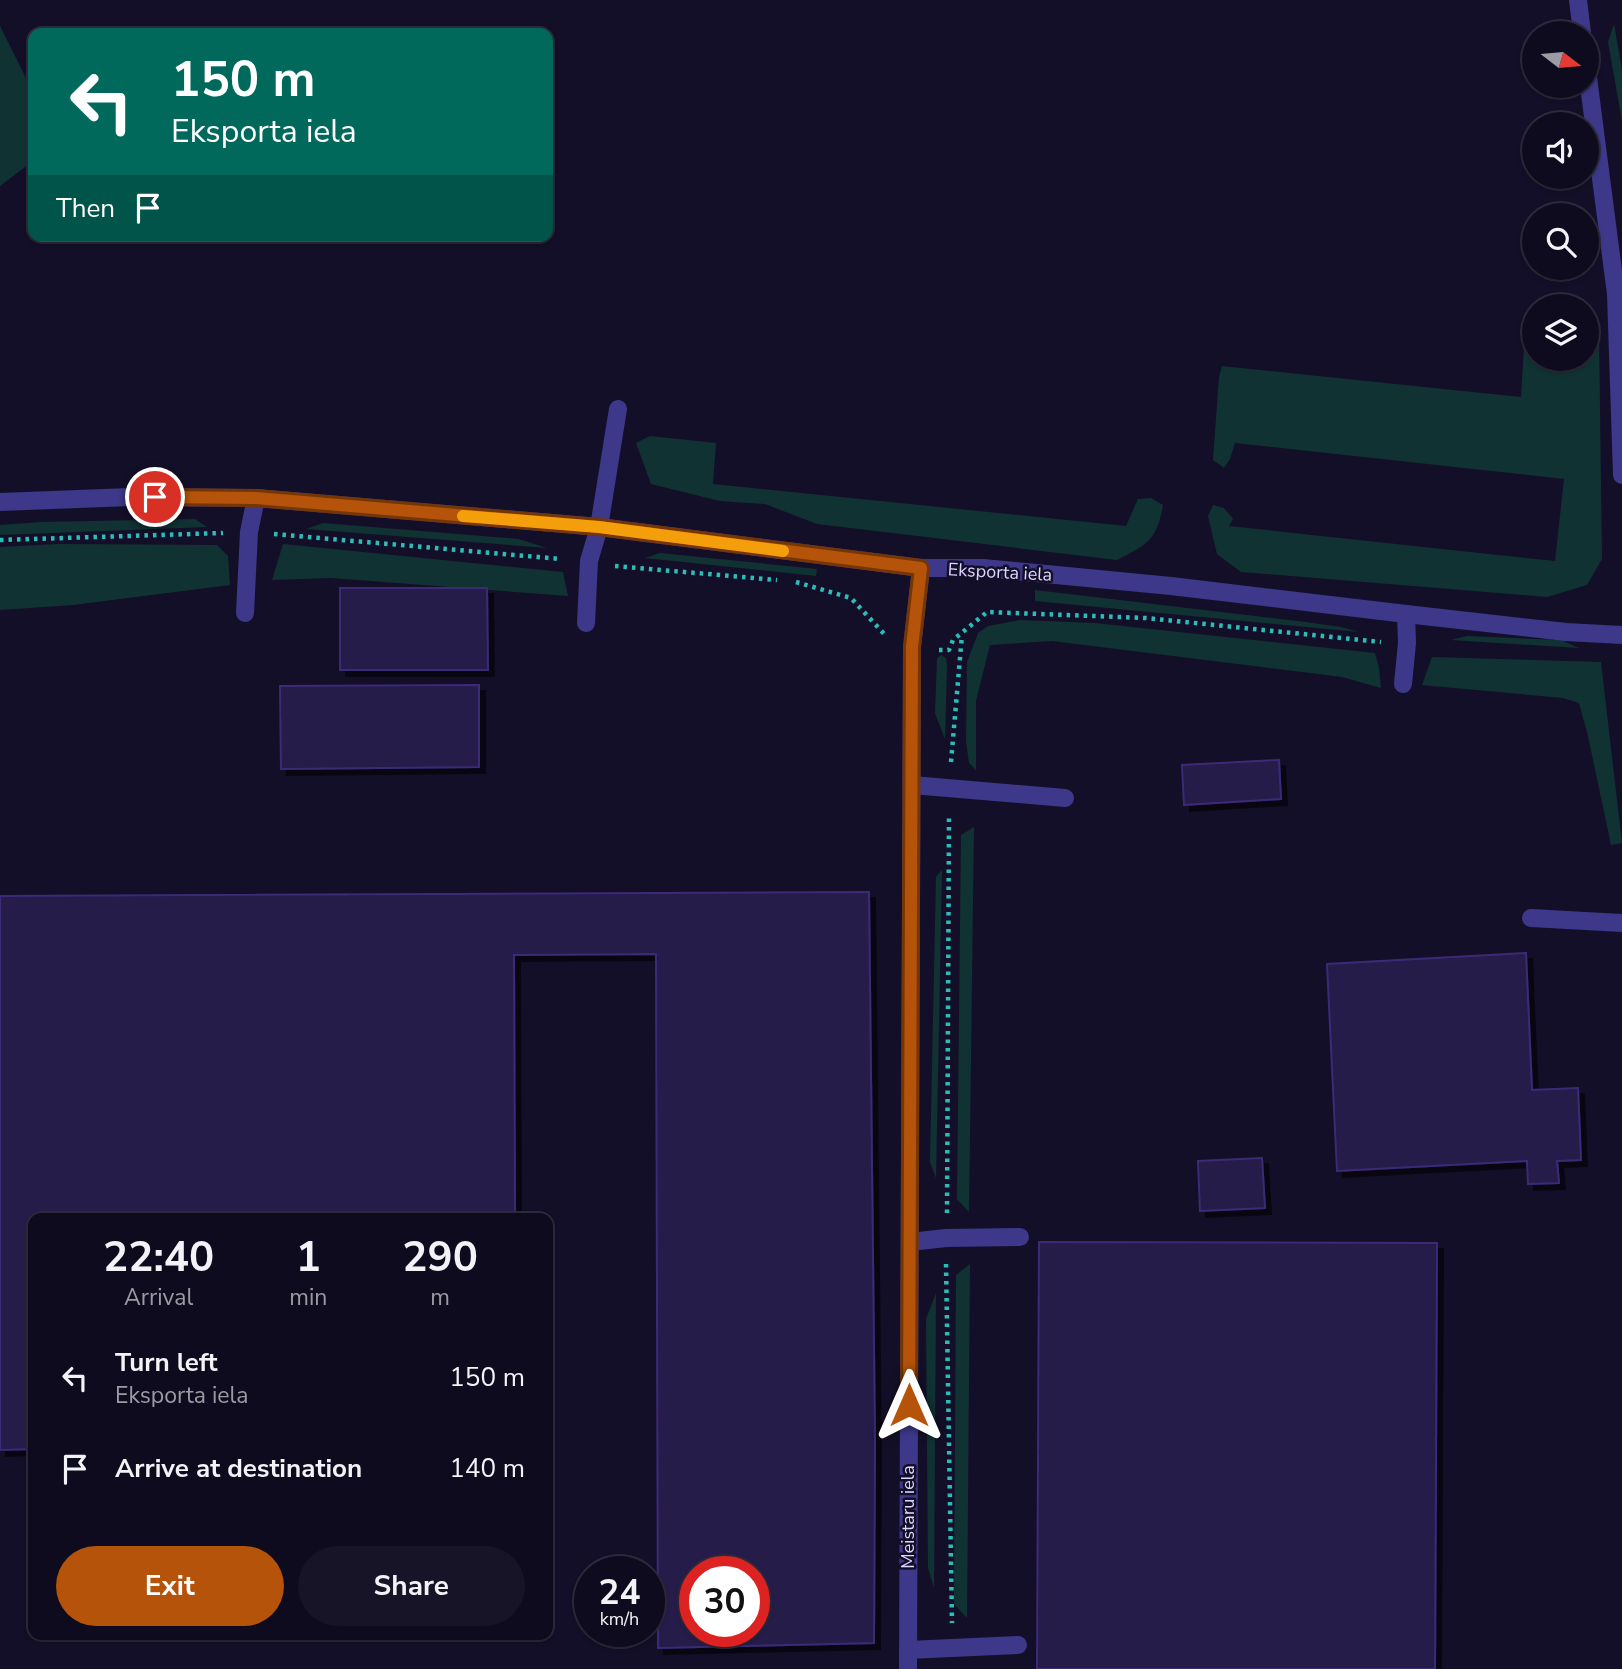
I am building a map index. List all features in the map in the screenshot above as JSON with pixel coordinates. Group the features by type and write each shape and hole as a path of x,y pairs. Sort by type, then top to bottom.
{"street":[{"path":"1578,0 1581,21"},
{"path":"1591,98 1616,294 1622,475"},
{"path":"586,623 589,561 599,527 618,409"},
{"name":"Eksporta iela","path":"0,502 130,497 256,498 599,527 921,568 984,568 1171,586 1566,632 1622,635"},
{"path":"245,613 249,532 256,498"},
{"name":"Meistaru iela","path":"908,1669 912,647 921,568"},
{"path":"1404,684 1406,614"},
{"path":"912,785 1065,798"},
{"path":"1531,918 1622,922"},
{"path":"910,1242 946,1238 1020,1237"},
{"path":"908,1650 1018,1645"}],"path":[{"path":"0,540 217,534"},
{"path":"292,536 553,559"},
{"path":"626,568 782,581"},
{"path":"794,582 851,598 881,633 890,639"},
{"path":"937,649 949,650 953,640 987,612 1146,618 1369,641"},
{"path":"953,1647 946,1238 950,788 962,633"}],"green space":[{"path":"1614,24 1622,70 1622,121 1608,42"},
{"path":"0,26 28,82 28,165 0,186"},
{"path":"1599,334 1602,559 1587,585 1547,597 1241,572 1217,554 1208,516 1213,505 1224,508 1233,519 1229,526 1555,561 1564,479 1235,443 1224,468 1213,460 1222,366 1521,397 1523,371 1599,371"},
{"path":"650,436 716,443 713,484 1126,526 1138,499 1151,498 1163,505 1158,526 1149,540 1117,560 817,524 765,504 720,501 651,484 636,443"},
{"path":"195,519 207,527 0,535 0,525"},
{"path":"323,523 519,539 547,548 306,529"},
{"path":"58,544 217,545 228,556 230,585 73,605 0,610 0,547"},
{"path":"283,544 563,572 568,596 331,578 272,580"},
{"path":"660,553 817,569 816,576 645,558"},
{"path":"1035,590 1305,622 1359,632 1035,601"},
{"path":"1020,620 1095,623 1375,653 1381,688 1342,677 1052,641 990,645 976,701 976,770 969,763 966,742 967,662 978,633 988,626"},
{"path":"1467,636 1561,640 1579,648 1451,640"},
{"path":"941,655 946,658 947,666 945,739 935,713 937,658"},
{"path":"1432,657 1601,662 1622,843 1611,845 1579,703 1563,698 1422,685"},
{"path":"974,827 969,1212 957,1199 961,835"},
{"path":"942,870 936,1178 930,1162 936,877"},
{"path":"970,1264 967,1618 954,1604 956,1275"},
{"path":"936,1293 934,1588 928,1568 926,1319"}],"building":[{"path":"340,588 487,588 488,670 340,670"},
{"path":"479,685 479,767 281,769 280,686"},
{"path":"1279,760 1281,799 1184,805 1182,765"},
{"path":"869,892 875,1441 874,1643 770,1645 770,1556 679,1556 679,1647 701,1647 658,1648 665,1647 665,1556 658,1556 656,954 514,955 515,1213 28,1213 28,1449 0,1450 0,896"},
{"path":"1526,953 1532,1090 1578,1088 1581,1160 1557,1161 1559,1183 1528,1184 1527,1161 1337,1171 1327,964"},
{"path":"1262,1158 1265,1208 1200,1211 1198,1161"},
{"path":"1039,1242 1437,1243 1435,1669 1037,1669"}],"slow traffic":[{"path":"463,516 599,527 783,551"}],"route":[{"path":"155,497 256,498 599,527 921,568 912,647 909,1405"}]}
